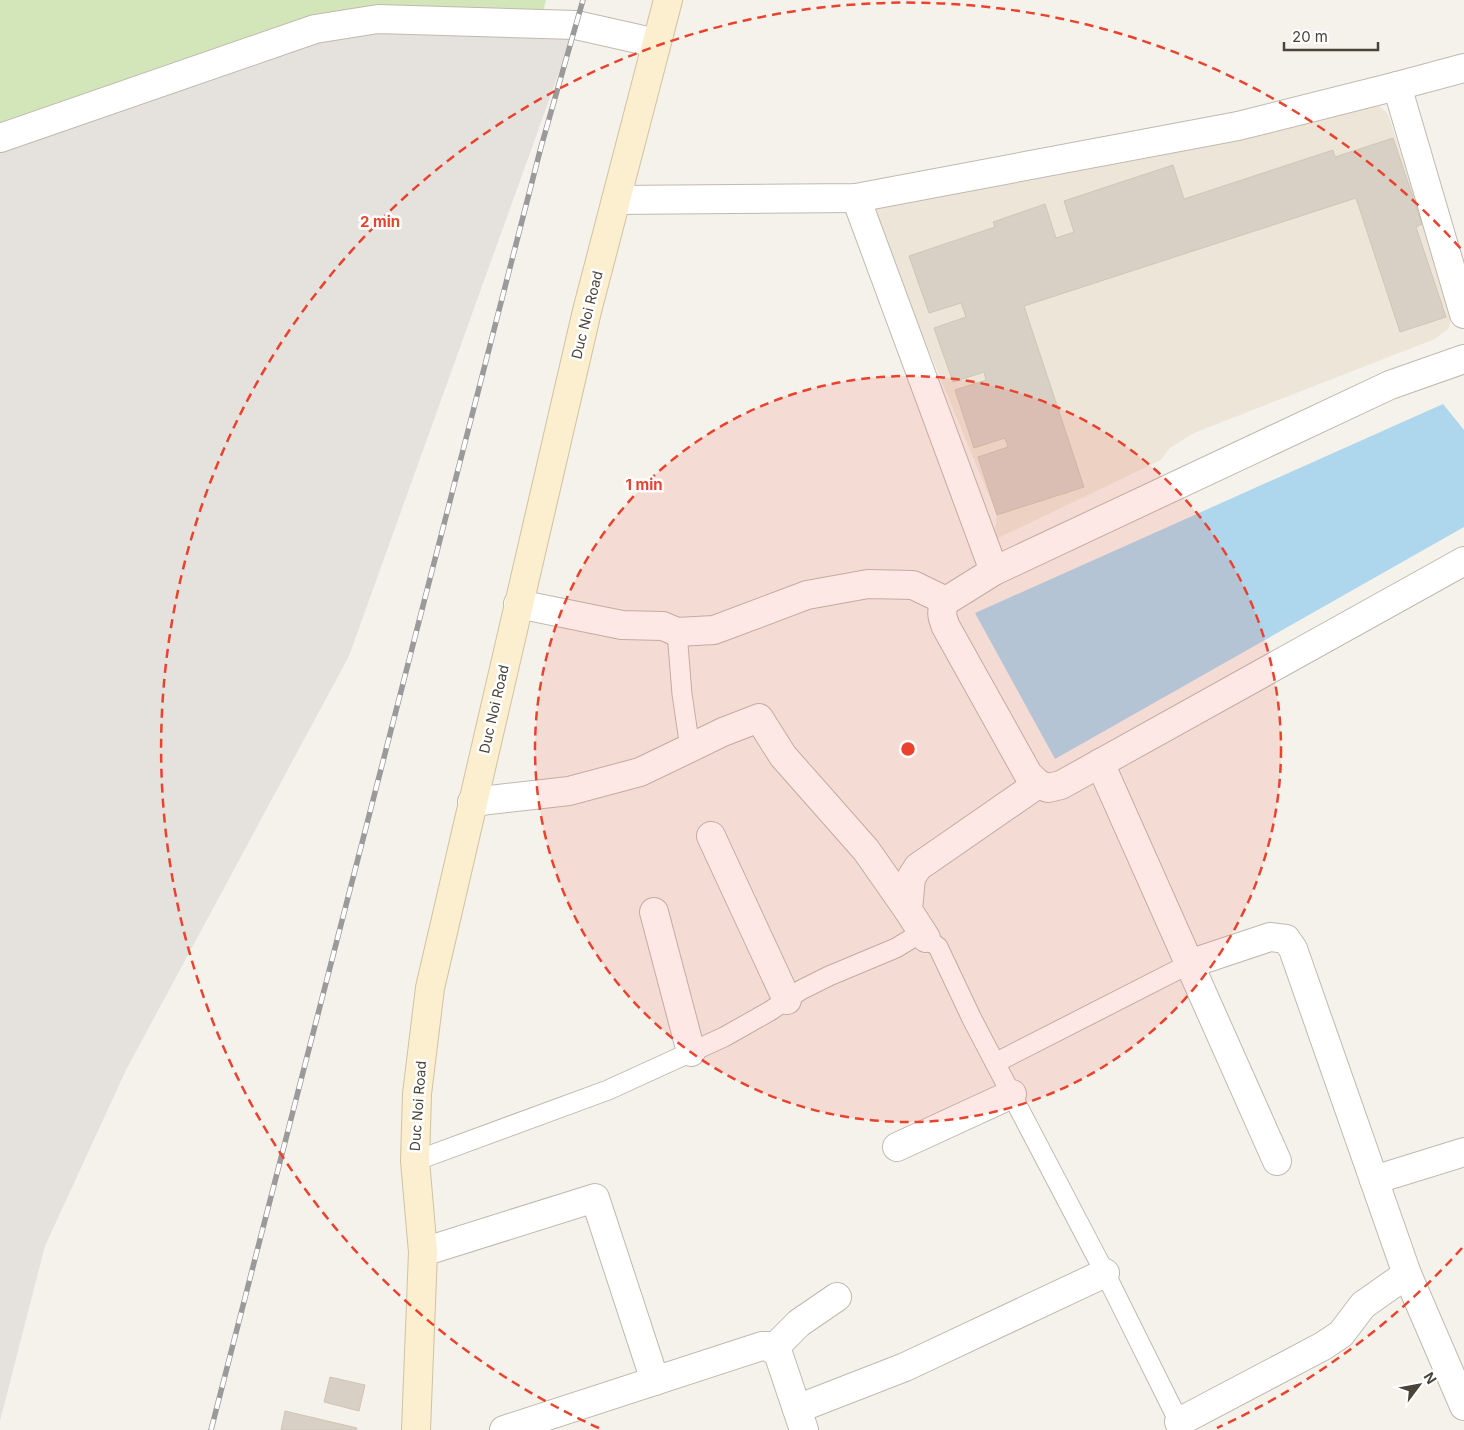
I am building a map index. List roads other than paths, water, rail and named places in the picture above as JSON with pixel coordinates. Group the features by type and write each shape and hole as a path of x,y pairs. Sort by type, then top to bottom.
{"street":[{"name":"Duc Noi Road","path":"416,1430 423,1252 414,1161 416,1094 430,988 587,311 668,0"},
{"path":"0,138 315,29 378,19 576,25 656,43"},
{"path":"616,200 856,198 1238,126 1464,68"},
{"path":"1397,86 1464,314"},
{"path":"856,198 994,570"},
{"path":"1464,358 1390,385 994,570 946,601 942,607 941,615 1020,763 1038,784 1048,788 1061,785 1464,561"},
{"path":"518,604 622,625 663,626 676,632 714,630 807,595 868,584 913,585 946,601"},
{"path":"472,802 569,791 640,772 759,718 783,756 866,850 926,938"},
{"path":"1100,763 1278,1161"},
{"path":"908,910 911,878 918,867 1038,784"},
{"path":"711,836 787,1000"},
{"path":"654,912 691,1052"},
{"path":"1189,964 1270,937 1286,939 1293,949 1407,1274 1455,1361 1464,1406"},
{"path":"897,1147 1012,1094"},
{"path":"1374,1180 1464,1152"},
{"path":"423,1252 595,1198 655,1381"},
{"path":"504,1430 762,1346 773,1349 778,1353 800,1420 905,1367 1105,1273"},
{"path":"1182,1426 1341,1334 1363,1305 1407,1274"},
{"path":"773,1349 799,1323 837,1297"}],"lane":[{"path":"676,632 690,748"},
{"path":"414,1161 608,1090 724,1037 801,990 829,976 896,948 914,937 926,938 938,947 995,1063 1105,1273 1182,1426"},
{"path":"995,1063 1189,964"}],"water":[{"path":"1443,404 1464,430 1464,527 1055,759 975,613"}],"railway":[{"path":"211,1430 541,147 583,0"}]}
